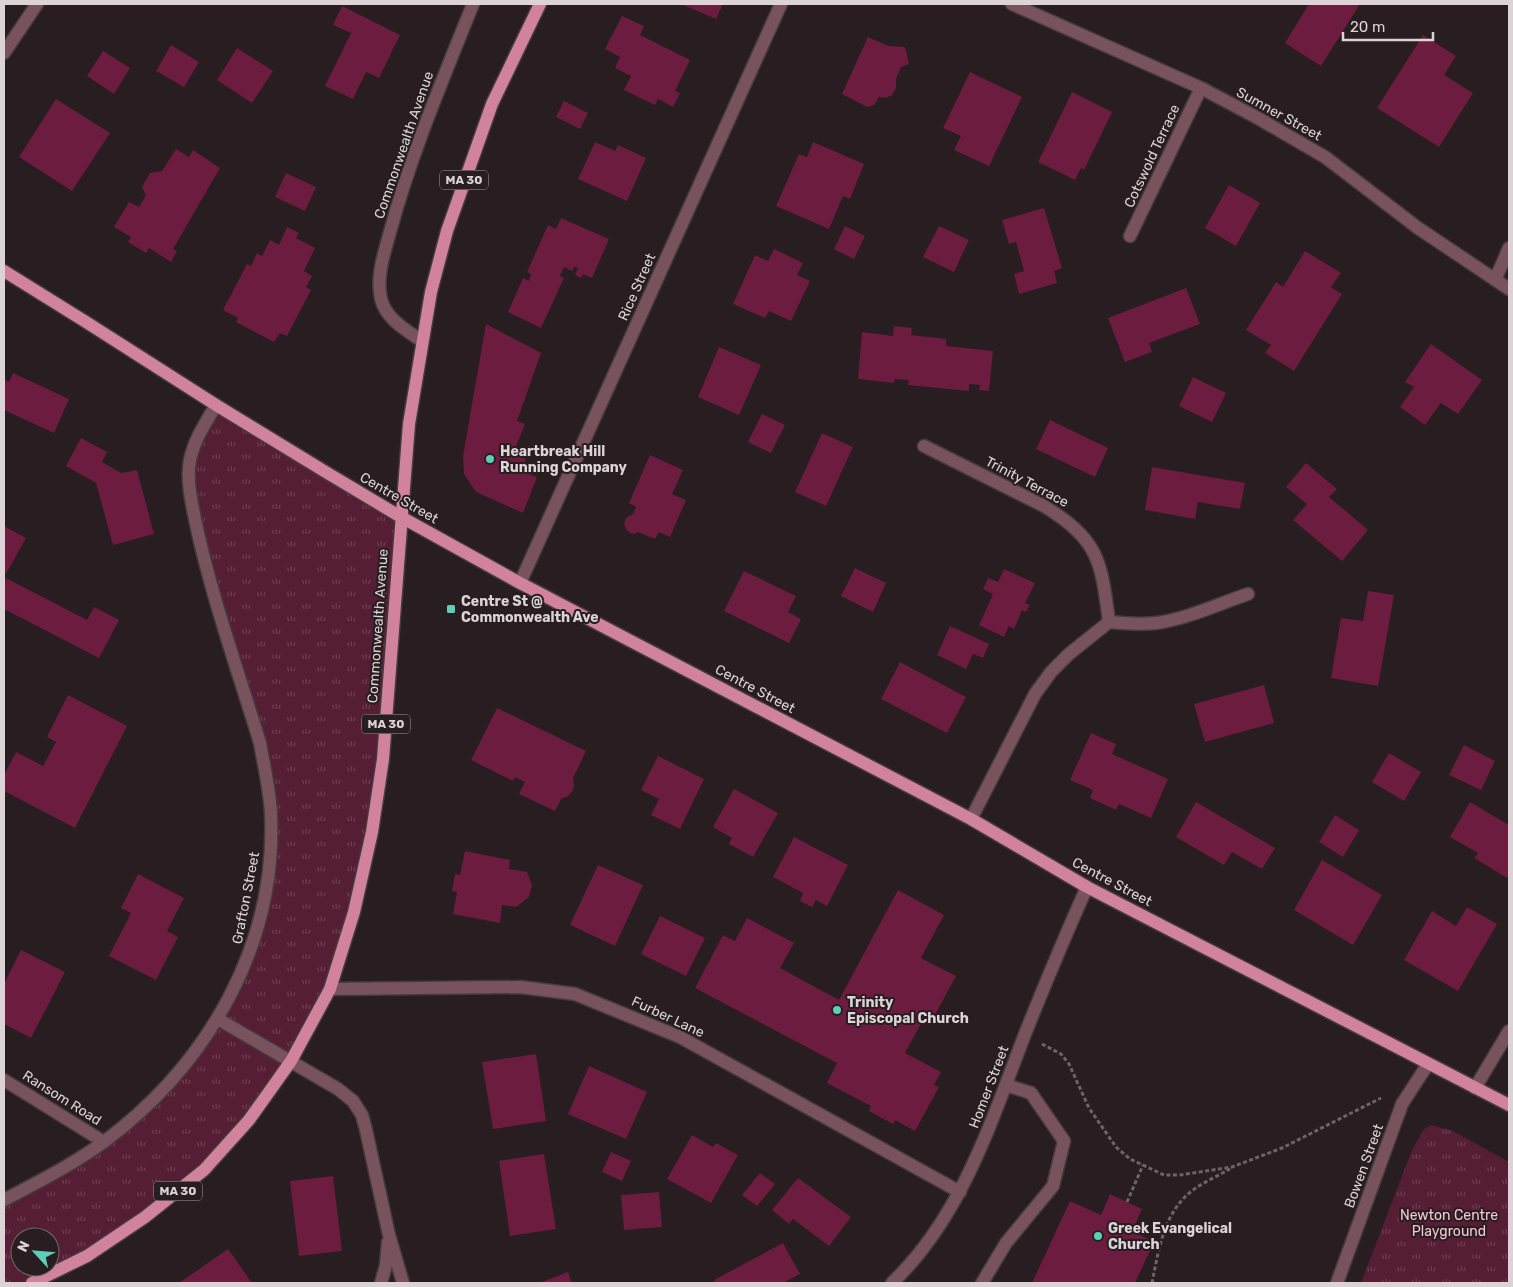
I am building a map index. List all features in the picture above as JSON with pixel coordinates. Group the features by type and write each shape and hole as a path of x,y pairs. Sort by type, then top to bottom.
{"main road":[{"name":"Commonwealth Avenue","path":"32,1283 87,1256 145,1217 204,1170 249,1120 291,1060 330,989 354,912 372,832 383,759 409,424 432,292 447,231 492,104 540,4"},
{"name":"Centre Street","path":"4,271 216,405 401,517 520,583 971,820 1087,887 1509,1105"}],"street":[{"path":"4,53 37,4"},
{"name":"Commonwealth Avenue","path":"422,341 401,327 389,315 381,300 379,282 382,262 396,207 409,169 473,4"},
{"name":"Rice Street","path":"520,583 781,4"},
{"name":"Sumner Street","path":"1012,4 1201,88 1325,157 1418,228 1509,289"},
{"name":"Cotswold Terrace","path":"1130,236 1201,88"},
{"path":"1495,280 1509,248"},
{"name":"Grafton Street","path":"216,405 196,442 190,461 189,482 209,576 260,743 272,821 272,846 259,923 250,954 235,989 218,1019"},
{"name":"Trinity Terrace","path":"924,446 1044,506 1063,518 1078,531 1095,551 1103,573 1109,622"},
{"path":"971,820 1035,694 1051,672 1069,654 1109,622 1131,624 1156,623 1182,617 1248,594"},
{"name":"Homer Street","path":"892,1283 924,1248 960,1192 979,1152 1055,957 1087,887"},
{"name":"Furber Lane","path":"330,989 520,987 574,994 680,1037 960,1192"},
{"path":"4,1200 52,1174 104,1142 145,1110 182,1069 218,1019 338,1089 352,1101 362,1115 389,1235 403,1283"},
{"path":"1475,1088 1509,1031"},
{"name":"Bowen Street","path":"1337,1283 1402,1104 1428,1064"},
{"name":"Ransom Road","path":"4,1080 104,1142"},
{"path":"982,1283 1006,1243 1053,1186 1064,1142 1031,1093 1006,1084"},
{"path":"381,1283 386,1265 389,1235"}],"path":[{"path":"1025,1036 1061,1054 1069,1064 1089,1108 1104,1132 1116,1147 1130,1159 1164,1174 1172,1175 1232,1167"},
{"path":"1152,1283 1160,1243 1173,1213 1181,1201 1200,1186 1232,1167 1282,1148 1384,1096"},
{"path":"1127,1202 1143,1165"}],"green space":[{"path":"216,405 401,517 383,759 330,989 249,1120 145,1217 60,1267 60,1227 10,1227 10,1277 42,1277 32,1283 4,1283 4,1200 145,1110 235,989 267,884 265,768 209,576 190,461"},
{"name":"Newton Centre Playground","path":"1431,1125 1453,1131 1509,1162 1509,1283 1361,1283 1412,1150 1424,1129"}],"building":[{"path":"681,4 723,4 716,19"},
{"path":"1309,4 1360,4 1321,66 1285,43"},
{"path":"342,6 400,35 379,78 366,72 353,99 325,86 351,33 333,25"},
{"path":"622,16 644,26 640,35 690,60 675,91 680,93 673,107 658,99 655,105 624,90 631,76 615,68 620,57 605,49"},
{"path":"1423,35 1456,56 1444,75 1473,93 1439,147 1377,108"},
{"path":"868,37 888,46 905,47 909,64 901,67 896,79 896,88 892,95 886,98 879,97 874,105 867,107 842,94"},
{"path":"171,45 199,62 184,87 156,71"},
{"path":"237,48 273,71 252,103 217,80"},
{"path":"103,51 130,68 114,94 87,76"},
{"path":"970,72 1022,97 989,166 954,150 961,136 943,128"},
{"path":"1072,92 1112,112 1084,170 1081,168 1075,180 1038,162"},
{"path":"56,99 110,133 72,191 19,157"},
{"path":"564,101 588,113 580,129 556,117"},
{"path":"595,142 615,151 618,145 646,158 627,201 578,179"},
{"path":"813,142 864,164 850,199 843,196 829,229 776,206 799,154 807,157"},
{"path":"176,149 189,157 193,150 220,168 173,249 177,251 171,262 149,248 146,253 128,242 131,237 114,227 129,202 139,207 146,195 142,187 150,173 162,171"},
{"path":"286,173 316,187 305,211 275,197"},
{"path":"1229,185 1260,203 1236,246 1205,228"},
{"path":"1044,208 1062,268 1054,271 1057,283 1019,294 1014,274 1024,271 1016,242 1009,244 1002,220"},
{"path":"561,218 609,239 592,278 583,274 581,278 575,275 578,268 574,267 572,271 564,267 560,276 564,278 541,328 508,312 523,278 529,281 531,274 527,272 548,225 556,229"},
{"path":"845,226 865,236 854,259 834,249"},
{"path":"939,226 969,240 954,272 923,257"},
{"path":"287,227 299,233 296,238 315,248 304,271 312,276 306,287 311,290 287,336 280,333 274,342 236,322 238,318 223,310 247,264 251,266 257,253 262,256 270,240 279,245"},
{"path":"774,249 803,263 797,275 810,281 791,321 769,311 765,318 733,304 755,255 768,261"},
{"path":"1305,251 1341,273 1331,287 1342,294 1294,371 1265,353 1271,345 1246,330 1276,282 1283,287"},
{"path":"1186,288 1200,324 1149,343 1152,352 1125,362 1108,318"},
{"path":"486,324 541,353 517,421 525,424 513,454 526,459 521,471 537,477 523,513 476,492 464,474 463,456"},
{"path":"894,326 912,328 911,335 946,339 946,346 993,351 989,391 979,390 980,385 969,384 969,391 908,385 909,380 895,379 894,383 858,379 862,332 893,336"},
{"path":"1431,344 1482,380 1458,414 1441,403 1425,425 1400,407 1414,387 1405,382"},
{"path":"719,347 761,365 739,415 698,397"},
{"path":"13,373 69,399 54,433 4,410 4,379 9,382"},
{"path":"1193,377 1226,393 1212,422 1179,406"},
{"path":"762,414 785,425 771,453 748,442"},
{"path":"1050,420 1108,448 1095,477 1036,449"},
{"path":"822,433 853,447 826,506 795,492"},
{"path":"81,438 107,452 102,462 121,473 137,470 154,534 113,545 96,483 66,466"},
{"path":"650,455 683,470 672,494 686,500 670,537 659,532 655,539 638,532 630,533 624,524 626,518 633,514 636,507 629,503"},
{"path":"1306,463 1337,489 1329,497 1368,530 1342,561 1293,520 1307,504 1286,487"},
{"path":"1152,467 1245,483 1240,509 1198,502 1195,519 1145,510"},
{"path":"4,526 26,538 6,574 4,572"},
{"path":"855,568 886,583 873,612 841,596"},
{"path":"1004,569 1035,583 1025,603 1030,605 1026,612 1022,610 1014,629 1009,626 1004,637 979,625 993,594 983,589 988,578 998,582"},
{"path":"744,571 796,596 788,612 801,619 789,643 724,611"},
{"path":"6,578 87,620 94,607 119,620 99,658 4,609 4,582"},
{"path":"1368,591 1394,595 1378,686 1331,678 1341,618 1363,621"},
{"path":"950,626 989,644 983,658 973,654 966,669 937,655"},
{"path":"900,662 966,697 947,733 881,699"},
{"path":"1264,685 1274,723 1205,742 1194,704"},
{"path":"68,695 127,726 75,828 4,791 4,775 16,752 43,766 56,742 47,737"},
{"path":"497,708 586,751 573,778 573,790 568,796 561,799 555,811 519,794 525,782 515,777 513,781 471,760"},
{"path":"1091,733 1116,744 1112,754 1168,779 1151,818 1119,804 1116,810 1090,798 1093,790 1070,780"},
{"path":"1464,745 1495,761 1481,790 1449,775"},
{"path":"1389,753 1421,772 1404,801 1372,782"},
{"path":"658,756 704,779 680,829 651,815 659,799 641,790"},
{"path":"734,789 778,813 753,857 729,844 732,838 713,827"},
{"path":"1196,802 1275,848 1262,869 1232,852 1224,865 1176,837"},
{"path":"1470,802 1509,825 1509,879 1474,858 1478,853 1450,837"},
{"path":"1335,815 1359,830 1343,857 1319,842"},
{"path":"794,837 848,865 827,906 816,900 812,907 800,901 803,893 773,877"},
{"path":"465,851 510,860 509,869 527,872 532,885 529,897 516,907 502,905 500,923 453,914 457,892 452,891 455,874 460,875"},
{"path":"1322,860 1382,895 1353,945 1294,910"},
{"path":"598,865 643,885 615,946 570,925"},
{"path":"138,874 184,898 167,931 178,937 156,980 109,956 131,913 121,908"},
{"name":"Trinity Episcopal Church","path":"898,890 944,915 921,958 956,976 930,1024 923,1020 905,1053 941,1072 934,1085 939,1087 915,1131 895,1120 893,1124 869,1111 871,1106 827,1083 837,1063 695,988 723,935 735,941 747,918 794,943 780,968 839,1000"},
{"path":"1467,907 1497,924 1458,991 1404,960 1432,911 1456,926"},
{"path":"660,916 705,938 686,976 641,954"},
{"path":"21,950 65,972 31,1038 4,1024 4,984"},
{"path":"536,1054 546,1121 493,1129 482,1062"},
{"path":"589,1066 647,1092 626,1139 568,1114"},
{"path":"692,1135 713,1147 716,1143 738,1155 711,1203 667,1179"},
{"path":"611,1152 631,1161 622,1181 602,1172"},
{"path":"544,1154 556,1229 510,1236 499,1161"},
{"path":"760,1173 775,1184 757,1206 742,1195"},
{"path":"333,1176 342,1251 299,1256 290,1181"},
{"path":"798,1178 851,1217 829,1246 793,1219 789,1224 772,1210"},
{"path":"659,1192 662,1227 624,1230 621,1195"},
{"name":"Greek Evangelical Church","path":"1110,1194 1142,1209 1132,1231 1154,1242 1135,1283 1032,1283 1070,1201 1101,1215"},
{"path":"783,1243 800,1274 783,1283 716,1283 714,1280"},
{"path":"228,1249 252,1283 179,1283"},
{"path":"568,1272 572,1283 539,1283"}],"place":[{"name":"Heartbreak Hill Running Company","path":"490,459"},
{"name":"Centre St @ Commonwealth Ave","path":"451,609"},
{"name":"Trinity Episcopal Church","path":"837,1010"},
{"name":"Greek Evangelical Church","path":"1098,1236"}]}
